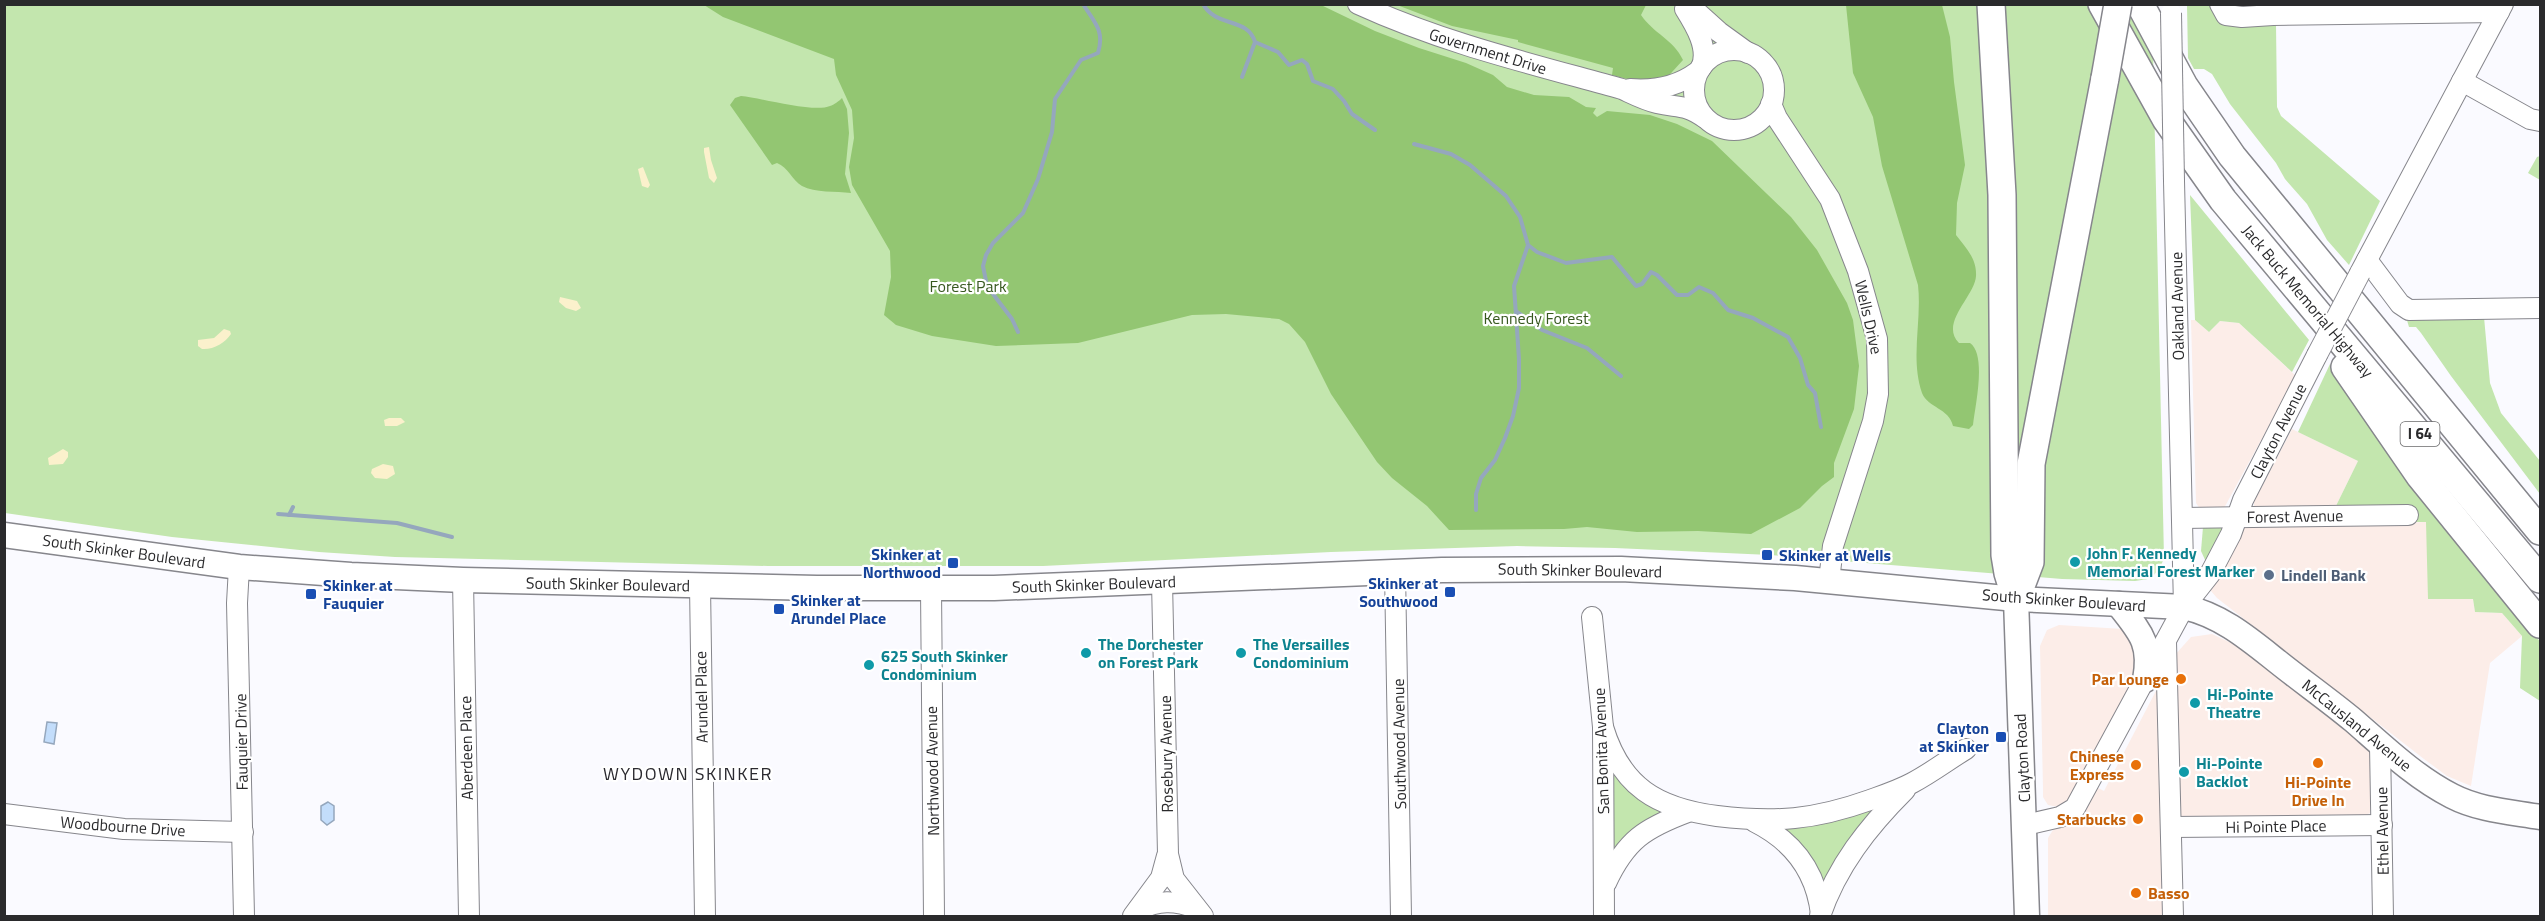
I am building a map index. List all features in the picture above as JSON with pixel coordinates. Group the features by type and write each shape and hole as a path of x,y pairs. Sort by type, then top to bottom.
{"highway":[{"path":"1990,4 2002,195 2005,555 2016,599"},
{"name":"Jack Buck Memorial Highway","path":"2102,4 2144,83 2195,162 2223,200 2541,579"},
{"path":"2016,599 2030,562 2031,464 2118,4"},
{"name":"Jack Buck Memorial Highway","path":"2140,4 2184,86 2232,156 2541,531"},
{"path":"2299,289 2346,369 2394,441 2541,624"},
{"path":"2500,482 2541,512"}],"main road":[{"name":"South Skinker Boulevard","path":"4,535 239,567 464,580 931,589 1477,569 1630,570 1829,581 2016,599 2184,608"},
{"name":"Clayton Road","path":"2016,599 2027,916"},
{"path":"2118,604 2145,642 2148,657 2145,680"},
{"name":"McCausland Avenue","path":"2184,608 2208,614 2238,631 2353,721 2380,746 2431,783 2467,803 2541,817"}],"street":[{"name":"Government Drive","path":"1358,4 1403,25 1474,49 1622,89 1660,104 1686,106 1705,118"},
{"path":"1682,4 1701,40 1704,56 1695,83 1695,102 1705,118 1722,129 1742,129 1760,120 1771,104 1773,91 1769,74 1758,59 1719,32 1688,4"},
{"path":"2220,4 2226,15 2234,17 2268,10 2499,7"},
{"name":"Clayton Avenue","path":"2025,825 2060,817 2075,808 2184,608 2210,574 2317,355 2499,7"},
{"name":"Oakland Avenue","path":"2171,9 2184,608"},
{"path":"1699,70 1708,60 1727,51 1748,53"},
{"name":"Government Drive","path":"1622,89 1644,90 1679,83 1699,70"},
{"path":"2462,81 2530,118 2541,121"},
{"name":"Wells Drive","path":"1771,104 1777,118 1818,178 1833,207 1858,271 1877,339 1878,384 1873,421 1835,539 1829,581"},
{"path":"2363,267 2409,310 2541,308"},
{"name":"Forest Avenue","path":"2182,518 2408,515"},
{"name":"Fauquier Drive","path":"239,567 244,916"},
{"name":"Southwood Avenue","path":"1395,572 1401,916"},
{"name":"Aberdeen Place","path":"464,580 469,916"},
{"name":"Rosebury Avenue","path":"1162,582 1168,854"},
{"name":"Arundel Place","path":"700,586 705,916"},
{"name":"Northwood Avenue","path":"931,589 934,916"},
{"name":"San Bonita Avenue","path":"1592,617 1603,727 1604,916"},
{"path":"2166,642 2173,916"},
{"path":"1603,727 1610,750 1633,783 1655,799 1689,812 1750,820 1809,818 1861,803 1911,784 1966,749"},
{"name":"Ethel Avenue","path":"2380,746 2383,916"},
{"path":"1821,915 1834,881 1850,854 1885,810 1911,784"},
{"name":"San Bonita Avenue","path":"1605,885 1615,864 1638,836 1655,824 1689,812"},
{"name":"Woodbourne Drive","path":"4,814 123,829 243,832"},
{"path":"1750,820 1774,832 1789,844 1804,863 1813,879 1821,915"},
{"name":"Hi Pointe Place","path":"2171,827 2382,825"},
{"path":"1168,854 1174,879 1199,912"},
{"path":"1136,914 1161,878 1168,854"},
{"path":"1136,914 1152,904 1166,901 1180,902 1199,912"}],"shaded area":[{"path":"2191,320 2195,320 2209,332 2220,321 2239,323 2296,376 2223,510 2200,509 2196,503"},
{"path":"2292,429 2358,461 2334,510 2254,508 2254,502"},
{"path":"2426,522 2473,599 2475,612 2502,613 2522,636 2490,663 2471,786 2447,776 2424,759 2211,591 2243,526"},
{"path":"2059,625 2123,629 2143,662 2069,804 2063,808 2048,805 2043,797 2040,646 2047,630"},
{"path":"2212,634 2242,648 2367,745 2370,750 2370,813 2365,816 2177,818 2174,656 2191,637"},
{"path":"2159,685 2168,916 2048,916 2048,838 2056,825 2096,787 2104,791"}],"green space":[{"name":"Forest Park","path":"4,5 2152,5 2164,558 2160,568 2153,576 2135,581 2062,579 1770,555 1517,546 1331,552 1043,566 768,566 395,557 319,552 172,537 5,513"},
{"name":"Kennedy Forest","path":"704,5 1321,5 1375,31 1466,63 1493,75 1507,87 1534,95 1569,97 1586,107 1596,108 1593,113 1597,117 1607,111 1650,115 1677,124 1712,141 1791,217 1817,250 1847,303 1853,320 1859,366 1854,409 1834,463 1834,477 1800,508 1751,534 1698,531 1637,532 1587,527 1449,530 1427,506 1392,478 1377,462 1331,394 1305,342 1289,324 1279,319 1226,314 1192,315 1078,343 996,346 932,336 896,325 884,315 891,277 890,251 852,185 849,167 854,138 852,110 836,75 834,59 723,17"},
{"path":"1397,5 1646,5 1641,15 1674,47 1683,60 1662,83 1635,81 1612,75 1613,68 1518,42 1518,40 1452,26"},
{"path":"1846,5 1942,5 1950,37 1965,165 1957,203 1956,235 1970,253 1976,270 1974,284 1955,318 1953,327 1954,335 1959,343 1970,343 1978,358 1977,394 1973,425 1969,429 1953,426 1947,415 1929,402 1922,393 1917,366 1918,285 1882,166 1873,117 1853,73"},
{"path":"2187,5 2213,5 2276,24 2277,107 2281,116 2380,201 2349,265 2327,240 2307,204 2285,179 2276,163 2230,104 2212,74 2204,69 2194,69 2188,58"},
{"path":"741,96 812,108 830,106 842,98 847,109 849,133 845,174 851,193 807,188 802,186 781,165 777,163 772,165 730,105 735,98"},
{"path":"2540,156 2540,180 2528,173 2537,157"},
{"path":"2190,195 2309,340 2292,372 2239,323 2220,321 2209,332 2195,320"},
{"path":"2406,317 2484,317 2490,383 2501,413 2540,461 2540,494 2421,333 2416,327 2409,327"},
{"path":"2330,364 2382,441 2520,612 2540,642 2540,701 2520,688 2522,636 2502,613 2475,612 2473,599 2428,599 2426,522 2334,510 2358,461 2298,432"},
{"path":"2225,526 2206,562 2201,551 2203,527"},
{"path":"1614,765 1667,811 1646,821 1613,848 1611,792"},
{"path":"1873,808 1824,886 1781,827"}],"sand":[{"path":"709,147 717,178 714,183 709,178 704,152 704,148"},
{"path":"643,167 650,185 648,188 642,186 638,169"},
{"path":"560,297 577,301 581,308 576,311 566,308 559,302"},
{"path":"224,329 230,331 231,334 222,343 206,349 198,346 198,340 214,338"},
{"path":"401,418 405,422 397,426 385,426 384,420"},
{"path":"63,449 68,452 68,457 63,464 49,465 48,458"},
{"path":"383,464 393,466 395,474 387,479 375,478 371,473 372,469"}],"water":[{"path":"47,722 57,723 54,744 44,742"},
{"path":"328,802 334,806 334,820 327,825 321,820 321,806"}],"waterway":[{"path":"1018,332 1012,319 987,286 983,266 993,243 1023,213 1038,179 1052,132 1055,99 1081,60 1098,53 1099,32 1083,4"},
{"path":"1203,4 1216,17 1246,29 1255,42 1278,52 1289,65 1302,60 1307,64 1313,81 1333,89 1352,114 1375,130"},
{"path":"1242,77 1255,42"},
{"path":"1414,144 1451,154 1470,165 1506,196 1520,217 1528,245 1537,252 1566,263 1612,257 1636,286 1642,284 1651,272 1677,295 1688,295 1699,287 1713,293 1728,310 1753,318 1788,337 1800,358 1808,385 1815,393 1821,427"},
{"path":"1476,510 1476,494 1481,478 1495,460 1505,438 1519,388 1514,286 1528,245"},
{"path":"1516,311 1542,330 1587,348 1621,376"},
{"path":"289,515 293,507"},
{"path":"278,514 397,523 452,537"}],"place":[{"name":"Skinker at Wells","path":"1767,555"},
{"name":"John F. Kennedy Memorial Forest Marker","path":"2075,562"},
{"name":"Skinker at Northwood","path":"953,563"},
{"name":"Lindell Bank","path":"2269,575"},
{"name":"Skinker at Southwood","path":"1450,592"},
{"name":"Skinker at Fauquier","path":"311,594"},
{"name":"Skinker at Arundel Place","path":"779,609"},
{"name":"The Dorchester on Forest Park","path":"1086,653"},
{"name":"The Versailles Condominium","path":"1241,653"},
{"name":"625 South Skinker Condominium","path":"869,665"},
{"name":"Par Lounge","path":"2181,679"},
{"name":"Hi-Pointe Theatre","path":"2195,703"},
{"name":"Clayton at Skinker","path":"2001,737"},
{"name":"Hi-Pointe Drive In","path":"2318,763"},
{"name":"Chinese Express","path":"2136,765"},
{"name":"Hi-Pointe Backlot","path":"2184,772"},
{"name":"Starbucks","path":"2138,819"},
{"name":"Basso","path":"2136,893"}],"district":[{"name":"WYDOWN SKINKER","path":"688,774"}]}
